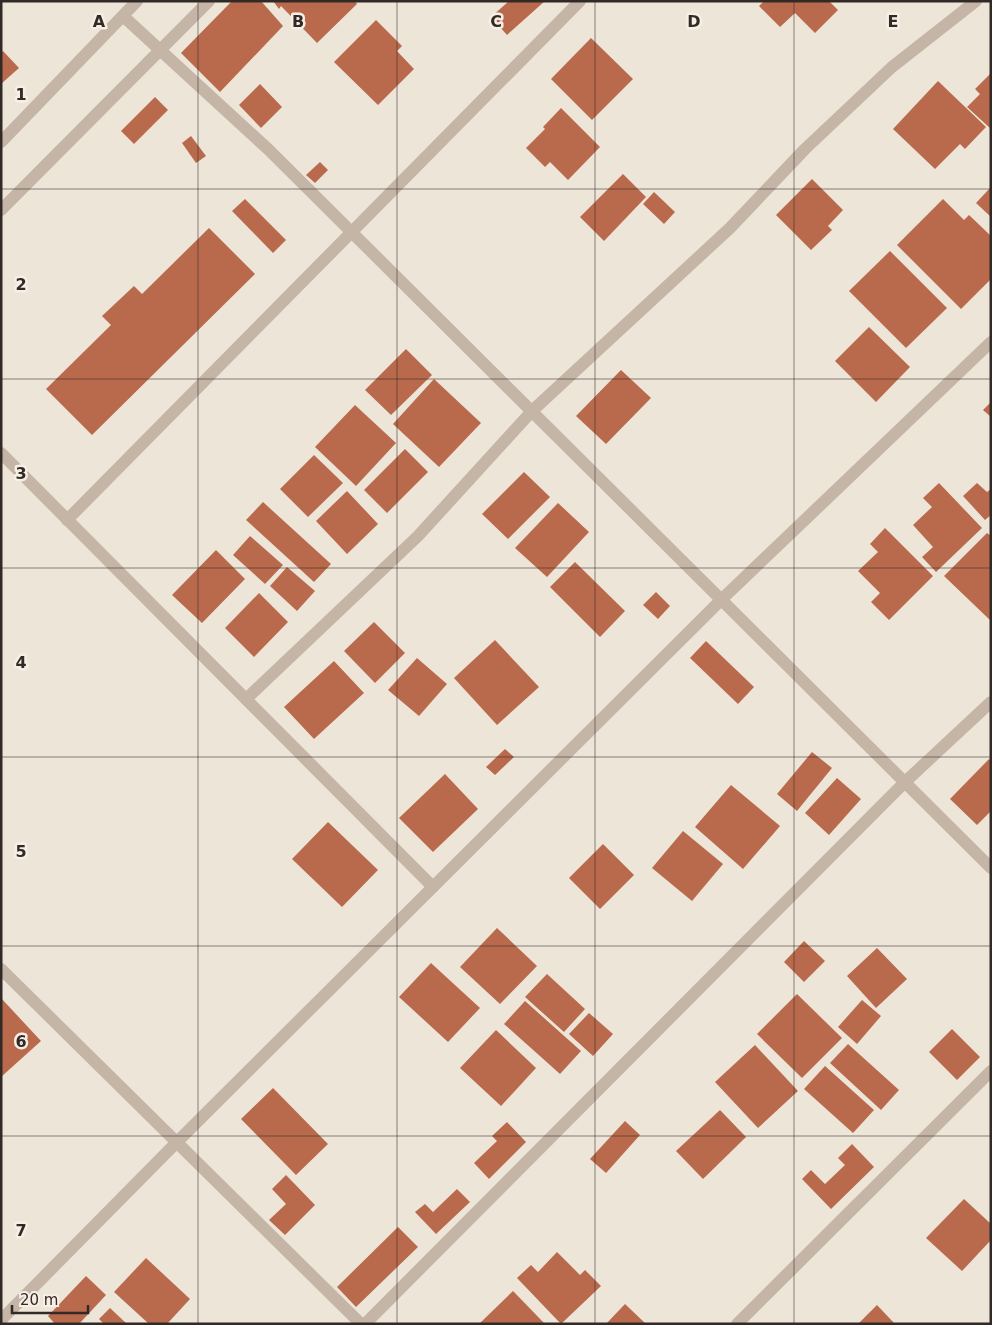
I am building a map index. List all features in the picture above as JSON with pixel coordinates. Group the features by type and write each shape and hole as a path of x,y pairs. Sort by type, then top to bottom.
{"street":[{"path":"1,142 137,1"},
{"path":"1,210 209,1"},
{"path":"67,520 580,1"},
{"path":"246,699 418,536 532,411 730,228 805,150 892,67 976,1"},
{"path":"123,16 269,150 991,868"},
{"path":"1,1320 721,600 991,342"},
{"path":"1,453 433,887"},
{"path":"1,969 363,1324 905,782 991,702"},
{"path":"738,1324 991,1071"}],"building":[{"path":"232,1 261,1 283,26 220,92 181,53"},
{"path":"273,1 355,1 357,4 317,43 281,6 279,9"},
{"path":"509,1 545,1 507,35 491,17"},
{"path":"764,1 829,1 838,10 815,33 795,13 780,27 759,6"},
{"path":"376,20 402,46 397,51 414,69 378,105 334,62"},
{"path":"591,38 633,79 592,120 551,79"},
{"path":"3,51 19,68 1,84 1,53"},
{"path":"990,74 991,129 967,107 980,94 975,89"},
{"path":"938,81 986,127 965,149 960,144 935,169 893,129"},
{"path":"260,84 282,107 261,128 239,105"},
{"path":"155,97 168,110 134,144 121,131"},
{"path":"561,108 600,147 568,180 550,162 545,167 526,148 545,129 543,127"},
{"path":"191,136 206,156 196,163 182,143"},
{"path":"320,162 328,170 315,183 306,175"},
{"path":"623,174 646,197 604,241 580,217"},
{"path":"812,179 843,210 828,226 832,230 811,250 776,215"},
{"path":"991,187 991,217 976,203"},
{"path":"654,192 675,212 664,224 643,204"},
{"path":"245,199 286,240 273,253 232,211"},
{"path":"943,199 964,220 969,215 991,236 991,282 990,280 961,309 897,245"},
{"path":"209,228 255,274 92,435 46,389 111,325 102,316 134,286 142,294"},
{"path":"890,251 947,308 906,348 849,291"},
{"path":"869,327 910,367 876,402 835,361"},
{"path":"406,349 432,375 391,415 365,390"},
{"path":"621,370 651,398 606,444 576,416"},
{"path":"434,379 481,423 439,467 393,424"},
{"path":"991,402 991,417 983,410"},
{"path":"355,405 396,443 356,486 315,447"},
{"path":"405,449 428,472 387,513 364,490"},
{"path":"314,455 343,483 308,517 280,489"},
{"path":"524,472 550,497 508,539 482,514"},
{"path":"939,483 982,528 936,572 922,557 933,547 913,525 932,507 923,498"},
{"path":"977,483 987,492 991,489 991,515 985,520 963,496"},
{"path":"347,491 378,524 347,554 316,521"},
{"path":"263,502 331,564 314,582 246,520"},
{"path":"558,503 589,532 547,577 515,548"},
{"path":"885,528 933,576 889,620 871,602 880,593 858,571 878,552 870,544"},
{"path":"987,533 991,536 991,621 944,576"},
{"path":"250,536 283,565 265,584 233,555"},
{"path":"216,550 245,579 202,623 172,595"},
{"path":"575,562 625,611 600,637 550,587"},
{"path":"287,567 315,591 297,611 270,586"},
{"path":"656,592 670,606 658,619 643,605"},
{"path":"259,593 288,622 254,657 225,628"},
{"path":"374,622 405,653 375,683 344,651"},
{"path":"495,640 539,687 497,725 454,678"},
{"path":"706,641 754,687 738,704 690,658"},
{"path":"417,658 447,684 419,716 388,690"},
{"path":"334,661 364,693 314,739 284,707"},
{"path":"505,749 514,757 495,775 486,767"},
{"path":"812,752 832,768 797,811 777,794"},
{"path":"989,759 991,761 991,811 977,825 950,799"},
{"path":"445,774 478,809 433,852 399,818"},
{"path":"837,778 861,799 829,835 805,813"},
{"path":"731,785 780,826 743,869 695,827"},
{"path":"328,822 378,870 342,907 292,859"},
{"path":"683,831 723,864 692,901 652,868"},
{"path":"603,844 634,875 600,909 569,878"},
{"path":"497,928 537,966 500,1004 460,967"},
{"path":"804,941 825,961 804,982 784,962"},
{"path":"877,948 907,979 876,1008 847,976"},
{"path":"431,963 480,1008 448,1042 399,997"},
{"path":"547,974 585,1009 564,1032 525,997"},
{"path":"797,994 842,1038 802,1078 757,1034"},
{"path":"1,998 41,1041 1,1077"},
{"path":"862,1000 881,1016 857,1044 838,1027"},
{"path":"525,1001 581,1051 560,1074 504,1024"},
{"path":"589,1013 613,1034 593,1056 569,1034"},
{"path":"952,1029 980,1057 957,1080 929,1052"},
{"path":"496,1030 536,1068 501,1106 460,1068"},
{"path":"848,1044 899,1090 881,1110 830,1063"},
{"path":"755,1045 798,1091 758,1128 715,1082"},
{"path":"825,1066 874,1110 853,1133 804,1089"},
{"path":"273,1088 328,1144 296,1175 241,1119"},
{"path":"720,1110 746,1137 703,1179 676,1151"},
{"path":"625,1121 640,1135 606,1173 590,1159"},
{"path":"507,1122 526,1142 489,1179 474,1163 497,1141 492,1136"},
{"path":"852,1144 874,1167 831,1209 802,1179 811,1170 825,1184 845,1165 838,1158"},
{"path":"286,1175 315,1205 285,1235 269,1220 286,1204 272,1189"},
{"path":"457,1189 470,1202 436,1234 415,1212 425,1204 433,1212"},
{"path":"964,1199 991,1224 991,1240 962,1271 926,1238"},
{"path":"398,1227 418,1247 356,1307 337,1287"},
{"path":"557,1252 580,1275 585,1270 601,1286 561,1324 517,1278 531,1265 538,1272"},
{"path":"146,1258 190,1299 167,1324 149,1324 114,1292"},
{"path":"86,1276 106,1295 79,1324 55,1324 48,1316"},
{"path":"513,1291 545,1324 479,1324"},
{"path":"625,1304 646,1324 606,1324"},
{"path":"877,1305 895,1324 858,1324"},
{"path":"110,1308 127,1324 104,1324 99,1319"}]}
